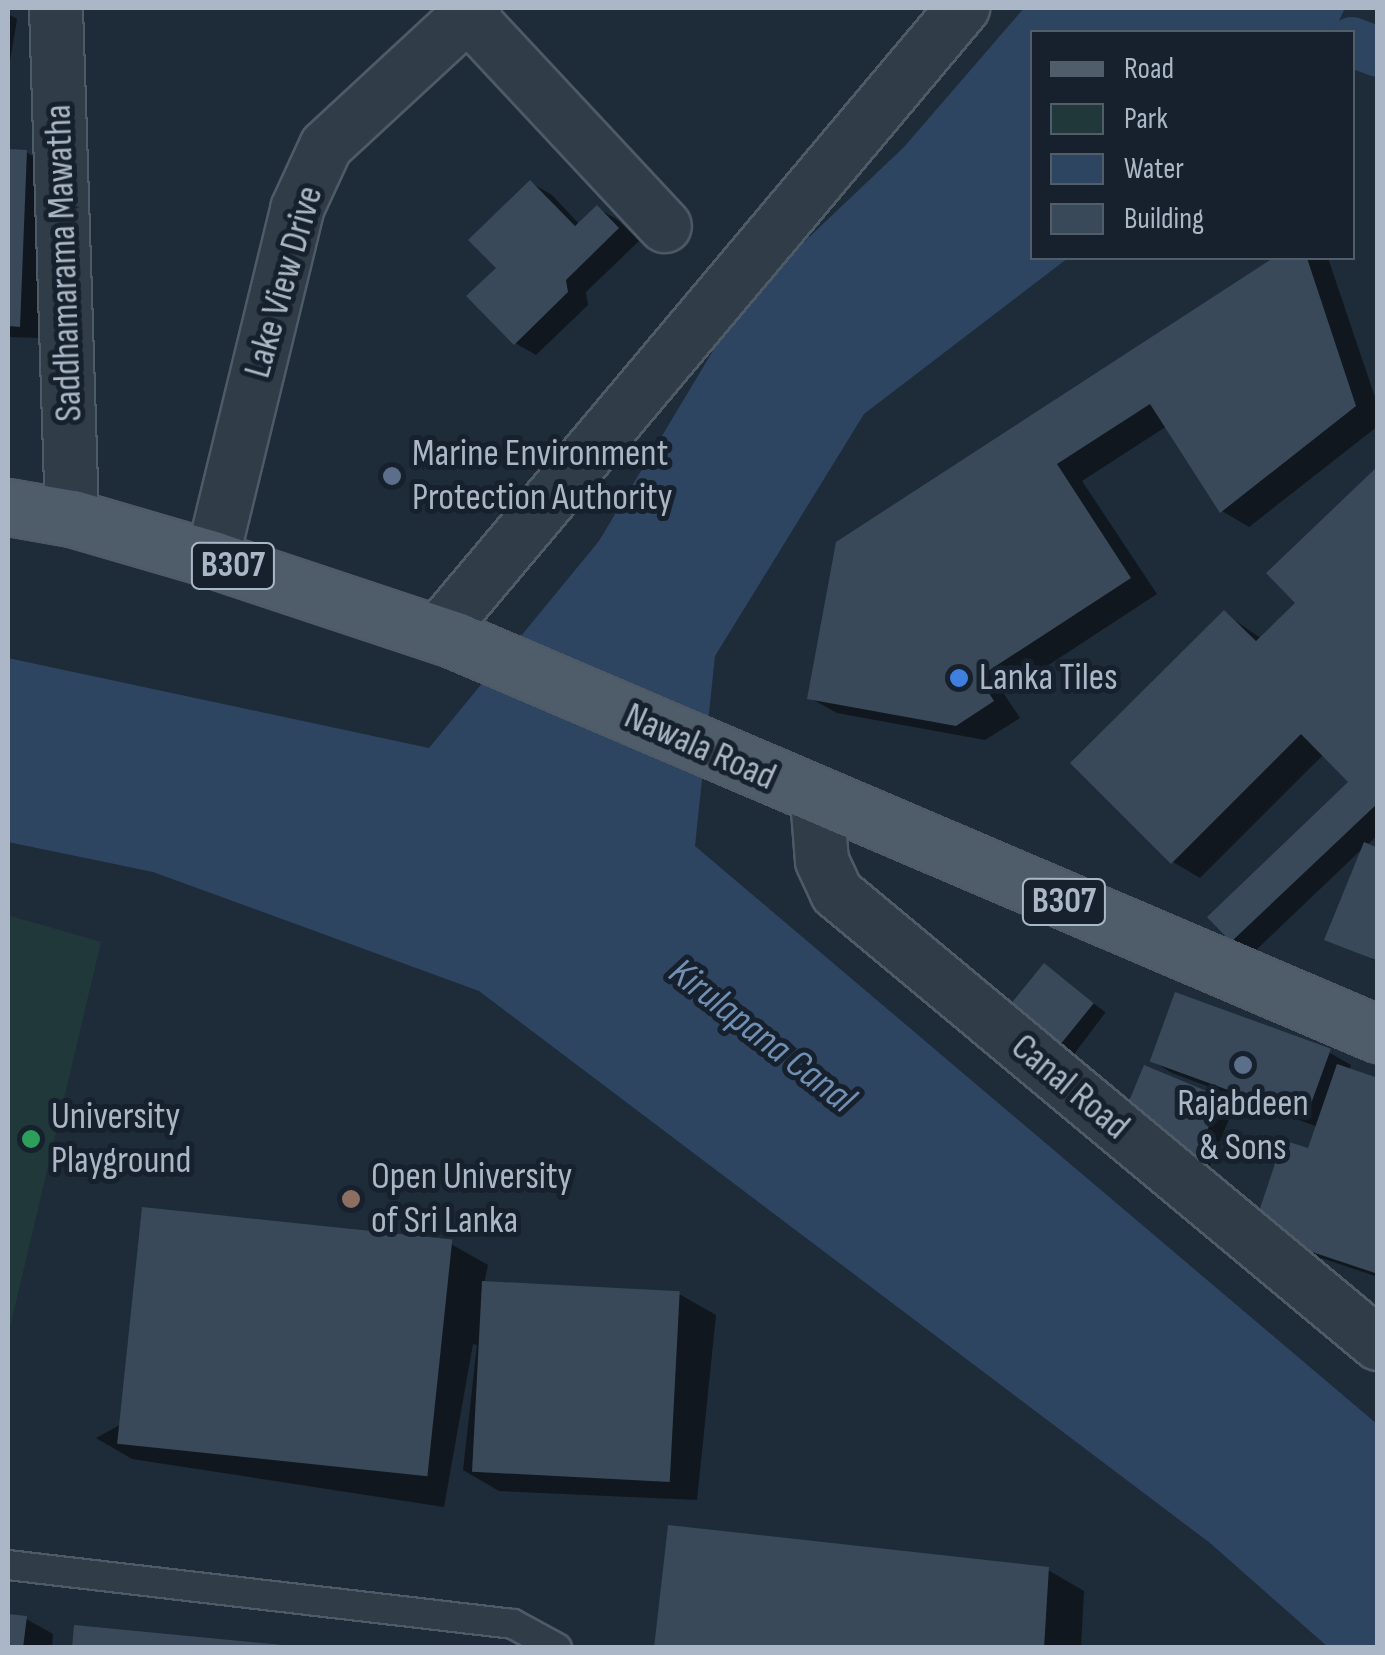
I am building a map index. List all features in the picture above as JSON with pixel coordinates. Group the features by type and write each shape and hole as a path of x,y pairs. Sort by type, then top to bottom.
{"main road":[{"name":"Nawala Road","path":"8,507 72,518 212,559 446,637 1378,1034"}],"street":[{"name":"Saddhamarama Mawatha","path":"56,8 72,518"},
{"path":"446,637 963,8"},
{"path":"471,11 665,226"},
{"name":"Lake View Drive","path":"212,559 297,209 318,162 326,146 471,11"},
{"name":"Canal Road","path":"817,798 822,860 837,892 1378,1344"}],"lane":[{"path":"8,1564 513,1624 558,1648"}],"green space":[{"name":"University Playground","path":"8,915 101,942 8,1336"}],"water":[{"name":"Kirulapana Canal","path":"1024,8 1345,8 1335,30 1030,30 1030,260 1065,260 864,414 715,656 695,846 1377,1424 1377,1647 1328,1647 1210,1543 479,991 153,872 8,842 8,658 429,748 599,541 744,299 904,147"}],"building":[{"path":"8,149 27,150 20,327 8,326"},
{"path":"530,180 575,226 597,205 619,228 566,280 568,292 514,345 466,296 496,268 468,240"},
{"path":"1270,260 1308,260 1356,406 1220,513 1150,404 1057,464 1131,578 979,677 994,701 956,726 807,699 836,542"},
{"path":"1378,466 1378,803 1231,942 1207,917 1348,782 1301,734 1171,864 1070,763 1224,610 1256,641 1295,603 1266,573"},
{"path":"1364,842 1378,848 1378,961 1324,940"},
{"path":"1044,963 1094,1003 1054,1052 1004,1012"},
{"path":"1175,992 1331,1049 1306,1118 1150,1062"},
{"path":"1337,1064 1378,1078 1378,1274 1252,1232 1283,1140 1308,1148"},
{"path":"1144,1065 1221,1097 1194,1162 1127,1106"},
{"path":"142,1207 452,1240 427,1476 117,1444"},
{"path":"482,1281 680,1291 670,1482 472,1472"},
{"path":"668,1525 1049,1567 1044,1648 654,1648"},
{"path":"8,1614 27,1616 23,1648 8,1648"},
{"path":"74,1625 283,1645 283,1648 72,1648"}],"waterway":[{"path":"1355,43 1378,52"}],"place":[{"name":"Marine Environment Protection Authority","path":"392,476"},
{"name":"Lanka Tiles","path":"959,678"},
{"name":"Rajabdeen & Sons","path":"1243,1065"},
{"name":"University Playground","path":"31,1139"},
{"name":"Open University of Sri Lanka","path":"351,1199"}]}
